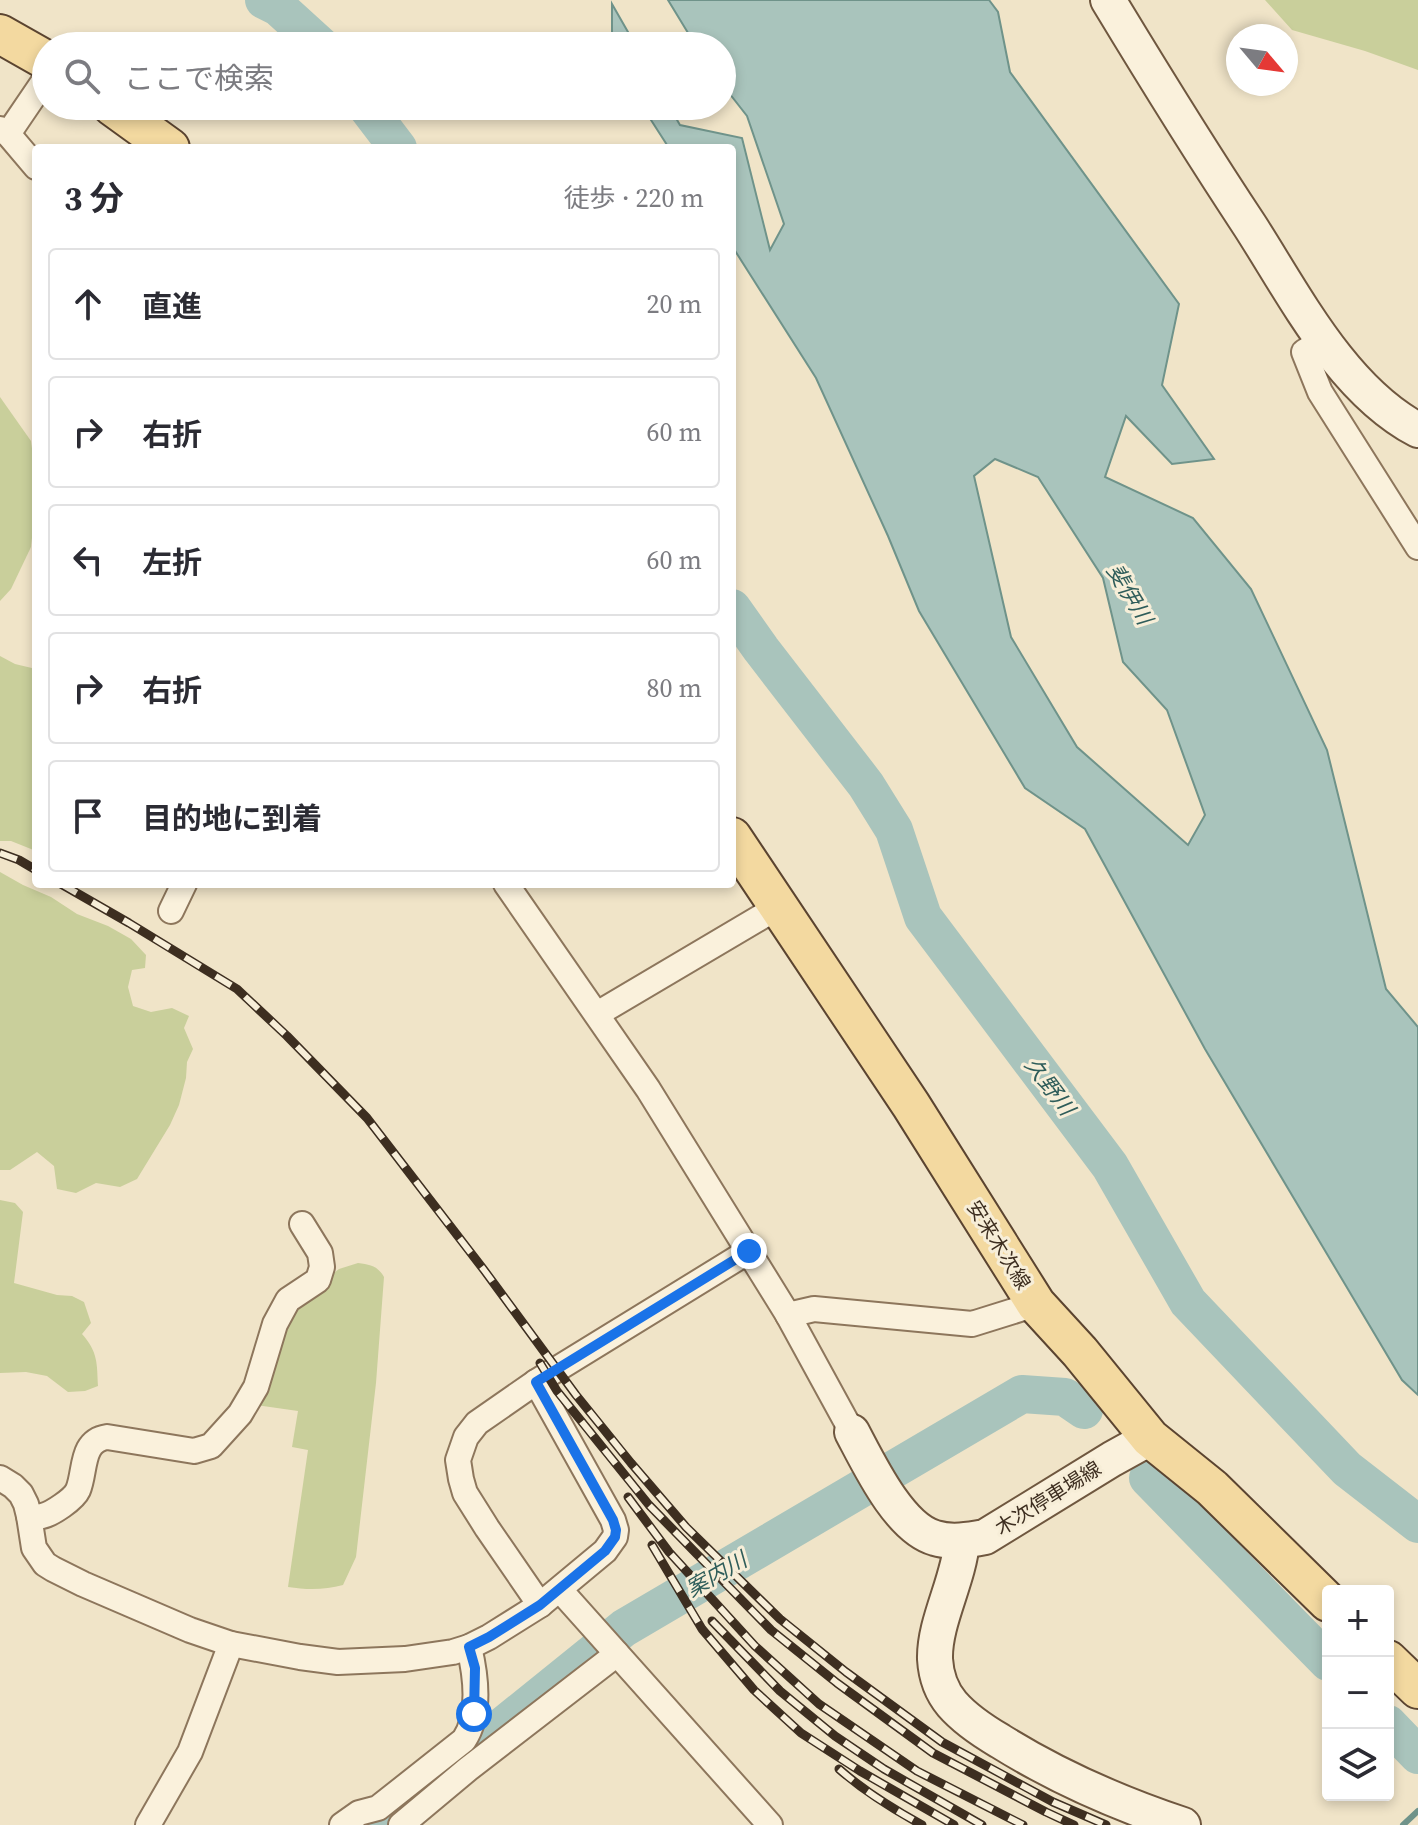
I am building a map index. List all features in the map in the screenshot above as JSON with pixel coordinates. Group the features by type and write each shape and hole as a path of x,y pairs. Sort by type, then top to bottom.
{"main road":[{"path":"0,34 32,52"},
{"path":"131,120 164,144"},
{"name":"安来木次線","path":"736,843 911,1105 1036,1304 1080,1352 1150,1438 1212,1488 1322,1596"},
{"path":"1394,1666 1418,1689"}],"street":[{"path":"1108,0 1196,144 1323,340 1379,404 1418,430"},
{"path":"32,96 4,132 32,163"},
{"path":"1323,340 1304,352 1320,392 1418,547"},
{"path":"171,911 182,888"},
{"path":"517,888 749,1251 881,1484 908,1522 934,1538 962,1541 960,1561 935,1643 937,1676 943,1692 953,1705 989,1735 1028,1759 1098,1792 1183,1825"},
{"path":"597,1014 778,907"},
{"path":"29,1516 42,1516 57,1509 77,1492 83,1461 100,1438 194,1451 211,1446 240,1414 256,1387 275,1324 288,1300 318,1280 322,1267 320,1253 302,1224"},
{"path":"540,1605 465,1493 458,1460 466,1437 477,1423 536,1382 749,1251"},
{"path":"788,1315 814,1309 972,1324 1036,1304"},
{"path":"0,1478 21,1494 29,1516 34,1548 45,1564 83,1584 190,1630 231,1644 338,1662 405,1659 453,1652 489,1637 540,1605 605,1551 615,1537 613,1520 536,1382"},
{"name":"木次停車場線","path":"962,1541 985,1537 1150,1438"},
{"path":"560,1590 770,1825"},
{"path":"148,1825 190,1752 231,1644"},
{"path":"342,1825 359,1813 378,1808 462,1759 610,1646"},
{"path":"401,1825 462,1759 474,1714 475,1668 469,1647"}],"green space":[{"path":"1265,0 1418,0 1418,70 1298,32 1298,24 1287,24"},
{"path":"0,397 31,441 32,538 31,547 11,589 0,601"},
{"path":"0,656 32,668 32,849 11,841 0,841"},
{"path":"0,872 131,939 146,955 145,968 132,970 128,987 133,1006 151,1012 172,1008 189,1016 184,1028 193,1049 187,1062 179,1105 137,1179 120,1187 96,1183 76,1193 57,1189 54,1166 37,1152 10,1170 0,1170"},
{"path":"0,1200 15,1203 23,1212 14,1283 72,1296 84,1302 91,1323 82,1334 96,1358 98,1386 68,1392 47,1376 26,1372 0,1373"},
{"path":"358,1263 376,1268 384,1277 376,1383 356,1557 343,1585 316,1589 288,1587 308,1450 292,1447 298,1411 256,1405 292,1305 339,1269"}],"water":[{"name":"斐伊川","path":"668,0 989,0 998,12 1010,72 1179,304 1162,385 1214,459 1172,464 1126,416 1105,477 1193,518 1251,589 1327,750 1386,989 1418,1027 1418,1395 1402,1380 1205,1049 1085,829 1025,788 919,611 816,378 736,252 736,144 666,144 651,120 677,120 680,125 742,138 770,250 784,224 747,116 736,102 736,32 687,32","holes":["995,459 1038,477 1103,578 1123,662 1167,710 1205,815 1188,845 1077,747 1011,637 974,476"]},
{"path":"612,4 628,32 612,32"}],"waterway":[{"name":"久野川","path":"264,0 278,7 306,32"},
{"name":"久野川","path":"377,120 395,144"},
{"name":"久野川","path":"736,614 866,785 894,830 923,917 1110,1166 1188,1302 1347,1469 1418,1524"},
{"name":"案内川","path":"380,1825 624,1628 1022,1394 1065,1397 1084,1410"},
{"name":"案内川","path":"1148,1478 1323,1657"},
{"name":"案内川","path":"1393,1729 1418,1755"},
{"path":"1403,1825 1418,1811"}],"railway":[{"path":"0,853 32,868"},
{"path":"68,888 237,989 367,1118 631,1463 686,1527 780,1619 942,1742 1053,1802 1106,1825"},
{"path":"540,1363 557,1391 649,1505 771,1630 933,1753 1074,1825"},
{"path":"628,1497 669,1552 755,1646 819,1704 917,1771 1023,1825"},
{"path":"652,1545 702,1629 754,1690 801,1733 954,1825"},
{"path":"712,1621 780,1691 835,1736 884,1769 982,1825"},
{"path":"839,1769 858,1785 922,1825"}],"route":[{"path":"474,1714 475,1668 469,1647 560,1590 605,1551 615,1537 613,1520 536,1382 749,1251"}]}
